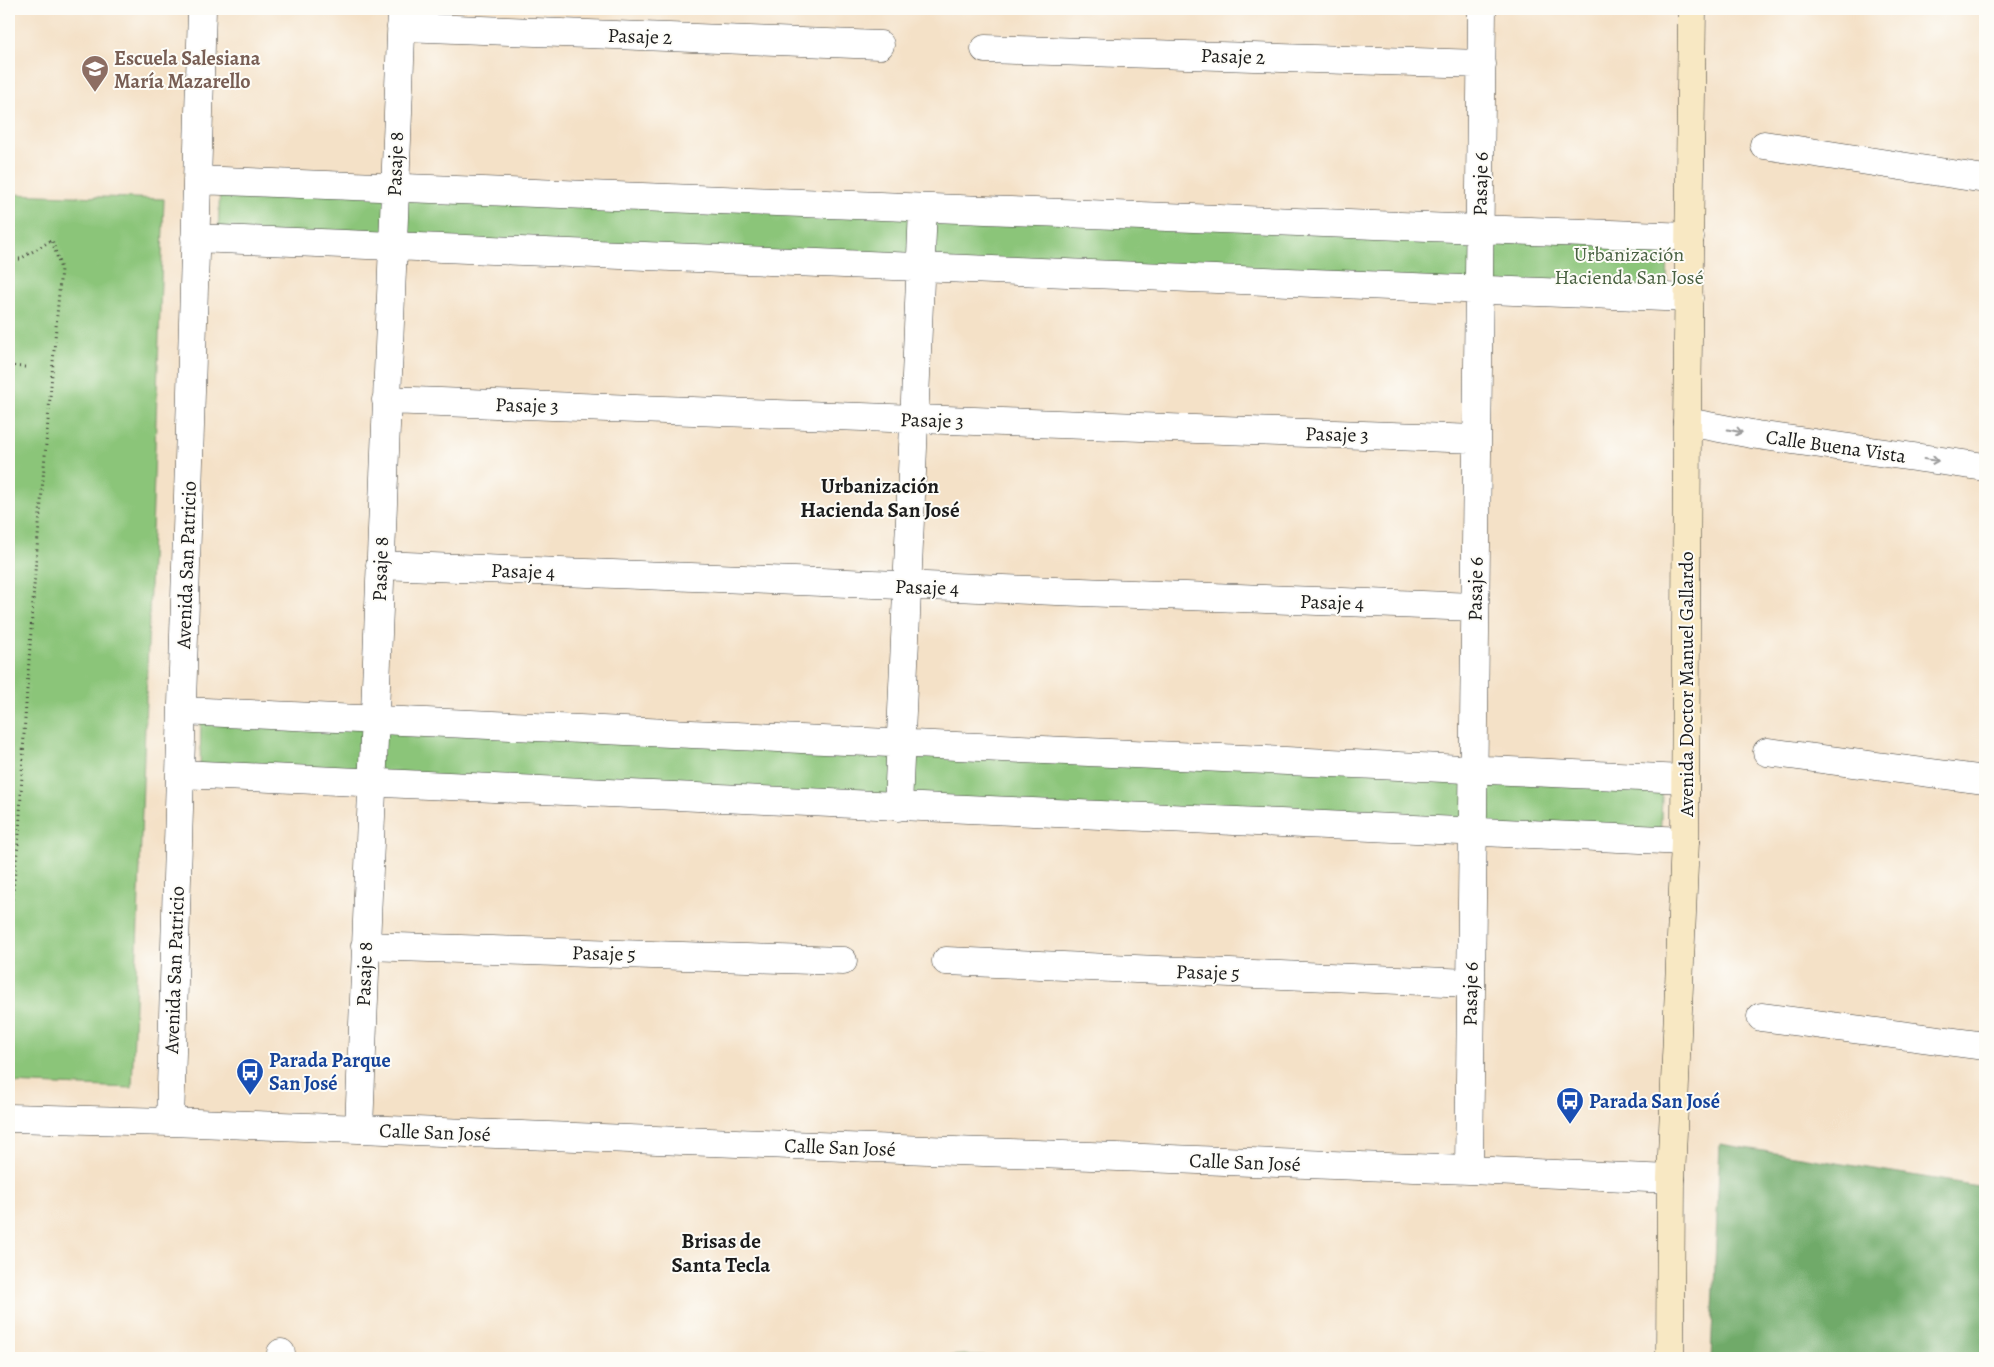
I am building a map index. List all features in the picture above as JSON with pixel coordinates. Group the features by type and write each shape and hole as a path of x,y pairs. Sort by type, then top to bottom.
{"street":[{"name":"Avenida San Patricio","path":"170,1122 202,9"},
{"name":"Pasaje 6","path":"1468,1170 1482,9"},
{"name":"Avenida Doctor Manuel Gallardo","path":"1670,1358 1672,1180 1685,841 1687,422 1692,9"},
{"name":"Pasaje 2","path":"401,18 880,44"},
{"name":"Pasaje 8","path":"359,1129 401,18"},
{"name":"Pasaje 2","path":"984,49 1482,64"},
{"path":"1764,145 1985,179"},
{"path":"197,180 1690,237"},
{"path":"898,807 923,208"},
{"path":"195,238 1689,298"},
{"name":"Pasaje 3","path":"386,400 1477,439"},
{"name":"Calle Buena Vista","path":"1687,422 1757,435 1985,467"},
{"name":"Pasaje 4","path":"380,565 1475,607"},
{"path":"182,711 1686,779"},
{"path":"1766,752 1985,780"},
{"path":"180,774 1685,841"},
{"name":"Pasaje 5","path":"365,946 843,961"},
{"name":"Pasaje 5","path":"946,961 1470,983"},
{"path":"1761,1017 1985,1046"},
{"name":"Calle San José","path":"9,1118 170,1122 1468,1170 1672,1180"}],"path":[{"path":"9,259 20,259 52,240 62,269 34,582 19,834 9,928"},
{"path":"9,366 25,367"}],"green space":[{"name":"Urbanización Hacienda San José","path":"220,181 1668,237 1667,297 218,239"},
{"path":"9,194 164,199 132,1088 9,1083"},
{"path":"201,712 1663,777 1660,840 200,775"},
{"path":"1720,1144 1985,1187 1985,1358 1711,1358"},
{"path":"963,1355 1089,1358 919,1358"}],"place":[{"name":"Escuela Salesiana María Mazarello","path":"95,93"},
{"name":"Parada Parque San José","path":"250,1096"},
{"name":"Parada San José","path":"1570,1125"}],"district":[{"name":"Urbanización Hacienda San José","path":"880,498"},
{"name":"Brisas de Santa Tecla","path":"721,1253"}]}
